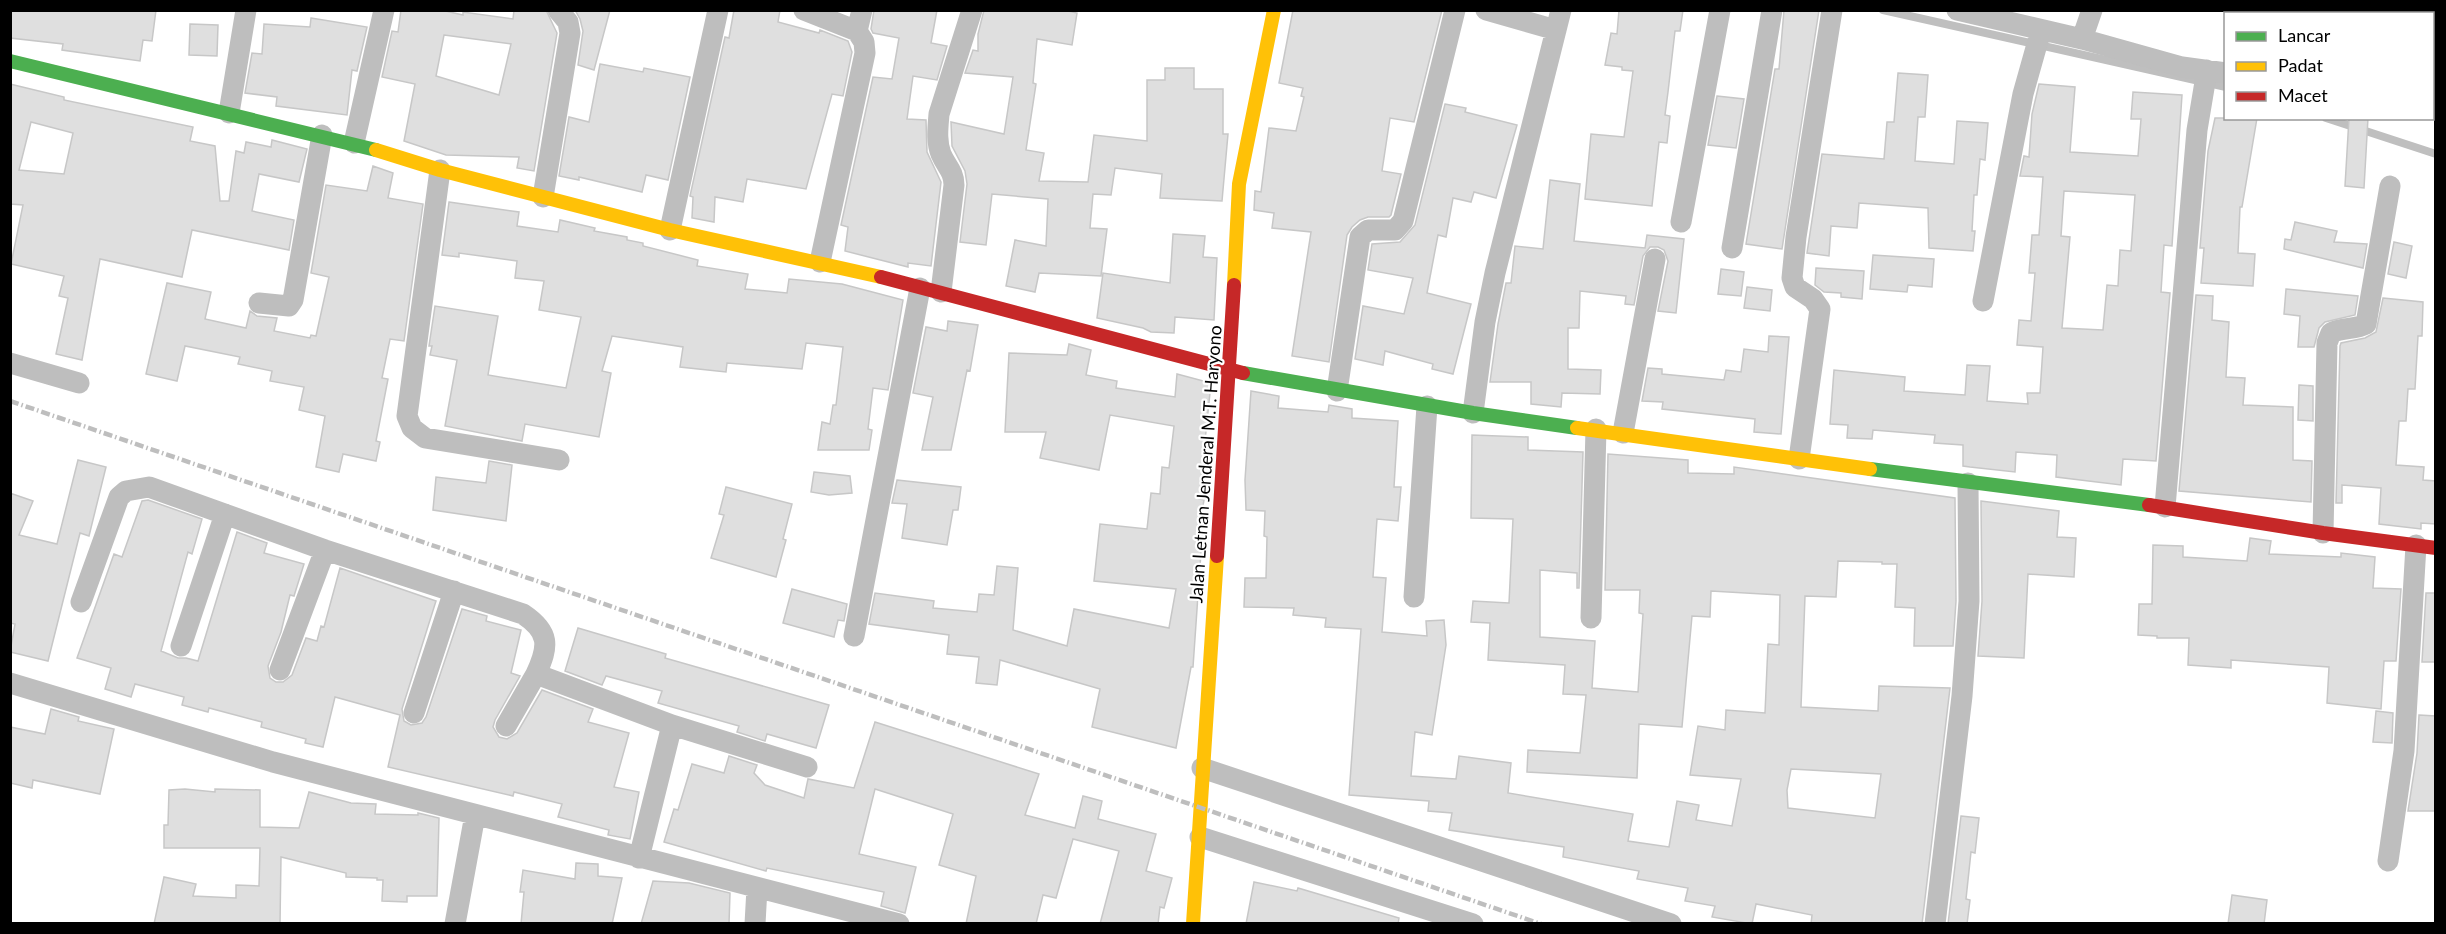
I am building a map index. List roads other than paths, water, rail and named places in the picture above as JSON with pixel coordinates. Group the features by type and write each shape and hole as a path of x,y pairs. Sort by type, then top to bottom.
{"street":[{"path":"229,113 246,10"},
{"path":"354,143 384,10"},
{"path":"543,197 570,33 568,22 558,10"},
{"path":"670,230 718,10"},
{"path":"804,10 857,31 864,42 865,53 820,262"},
{"path":"857,31 862,10"},
{"path":"941,292 954,174 941,154 937,132 972,10"},
{"name":"Jalan Letnan Jenderal M.T. Haryono","path":"1193,924 1230,371 1239,184 1274,10"},
{"path":"1337,391 1360,237 1368,230 1395,230 1403,221 1455,10"},
{"path":"1473,413 1485,322 1495,273 1559,20 1486,10"},
{"path":"1681,222 1720,10"},
{"path":"1732,248 1772,10"},
{"path":"1957,10 2082,39 2182,67 2210,79 2197,130 2165,507"},
{"path":"2082,39 2092,10"},
{"path":"1799,459 1820,309 1813,299 1795,287 1792,278 1796,237 1832,12"},
{"path":"1983,301 2023,94 2041,30"},
{"path":"10,61 354,143 440,170 670,230 820,262 941,292 1230,371 1473,413 1968,483 2165,507 2323,533 2426,546 2404,751 2388,861"},
{"path":"259,303 289,306 293,300 322,135"},
{"path":"440,170 407,416 412,428 425,438 559,460"},
{"path":"2323,533 2327,343 2331,333 2338,329 2366,324 2390,186"},
{"path":"1623,433 1655,259"},
{"path":"854,636 920,288"},
{"path":"10,363 79,383"},
{"path":"1414,597 1427,406"},
{"path":"1591,618 1596,429"},
{"path":"1935,924 1963,684 1969,601 1968,483"},
{"path":"81,602 119,497 126,491 149,487 325,550 523,614 543,630 544,657 506,726"},
{"path":"182,646 225,514"},
{"path":"280,670 325,550"},
{"path":"414,713 454,591"},
{"path":"536,674 672,725 807,767"},
{"path":"10,683 273,762 895,923"},
{"path":"639,858 672,725"},
{"path":"1202,768 1671,924"},
{"path":"455,924 475,815"},
{"path":"1200,837 1473,924"},
{"path":"755,924 757,888"}],"waterway":[{"path":"1883,10 2224,87"},
{"path":"2332,120 2436,154"}],"railway":[{"path":"10,401 1541,924"}]}
